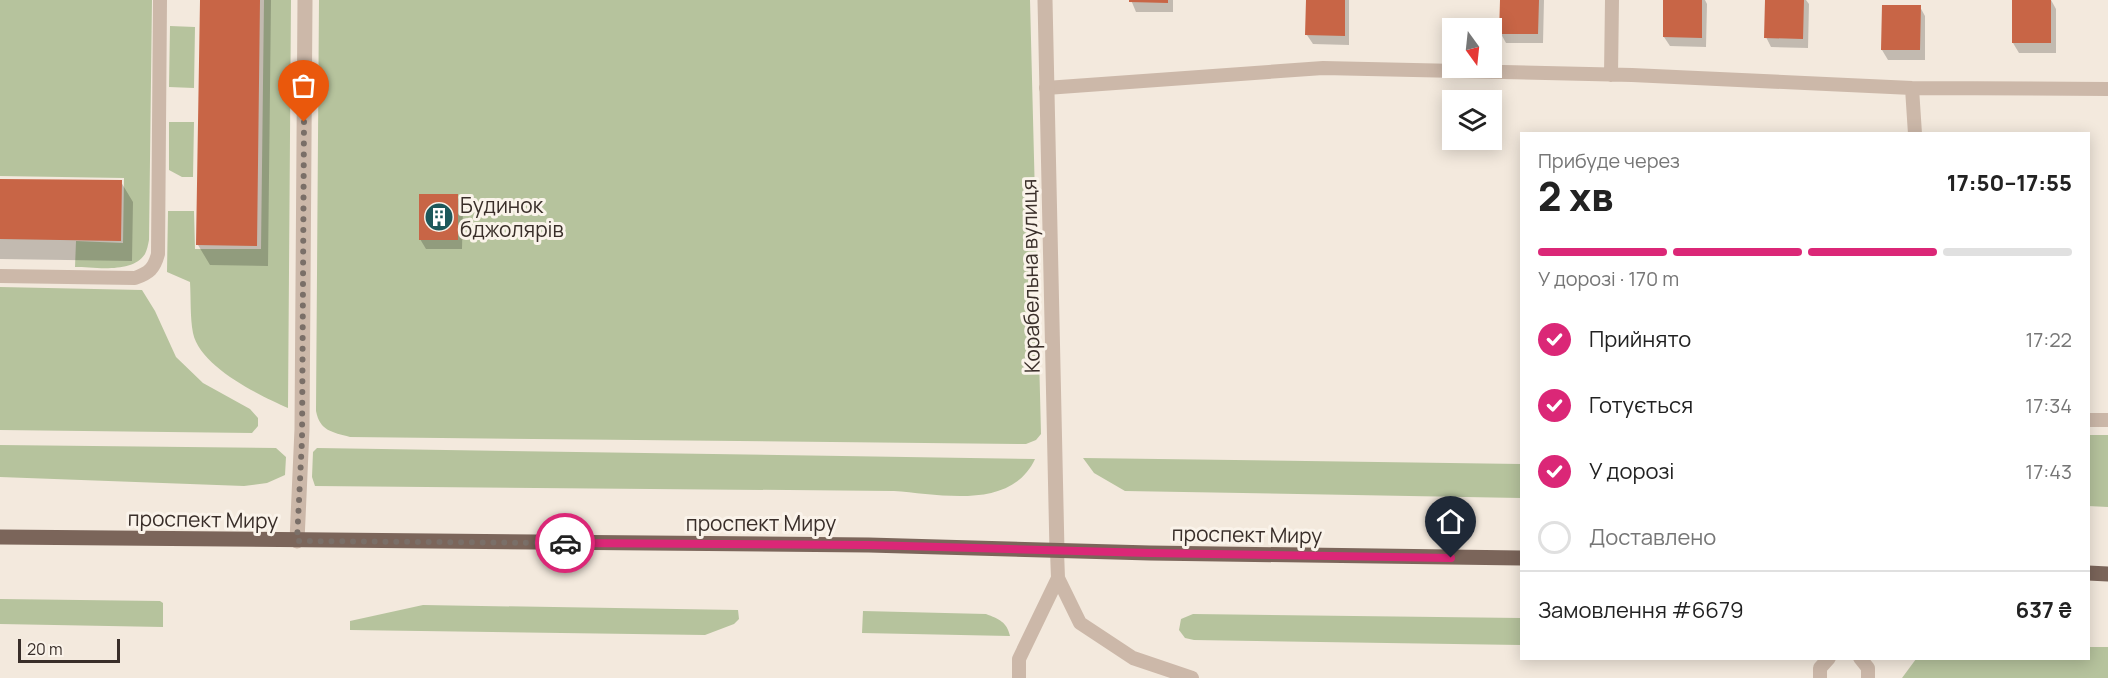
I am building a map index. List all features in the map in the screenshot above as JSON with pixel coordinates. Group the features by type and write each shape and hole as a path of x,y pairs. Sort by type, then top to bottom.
{"main road":[{"name":"проспект Миру","path":"0,537 869,545 1058,551 1520,558"},
{"path":"2090,573 2108,574"}],"street":[{"path":"297,541 302,429 304,0"},
{"name":"Корабельна вулиця","path":"1045,0 1058,551"}],"lane":[{"path":"0,276 135,278 148,273 154,266 158,254 160,0"},
{"path":"1611,75 1612,0"},
{"path":"1046,88 1323,68 1611,75 1912,88 2108,89"},
{"path":"1912,88 1915,132"},
{"path":"2090,420 2108,420"},
{"path":"1018,678 1019,658 1058,578 1058,551"},
{"path":"1058,578 1080,623 1133,658 1192,678"},
{"path":"1820,678 1821,668 1827,660"},
{"path":"1862,660 1868,668 1868,678"}],"green space":[{"path":"0,0 152,0 149,240 145,254 139,260 113,268 75,267 76,241 123,243 124,178 0,176"},
{"path":"264,0 291,0 288,408 247,388 218,368 207,357 193,333 190,282 167,272 168,211 194,211 195,249 261,249"},
{"path":"319,0 1030,0 1041,434 1036,440 1026,444 350,437 328,430 320,423 316,411"},
{"path":"170,26 195,27 194,88 169,87"},
{"path":"169,122 194,122 193,177 182,177 169,170"},
{"path":"0,287 142,290 155,311 176,357 203,383 250,409 258,418 258,426 252,433 0,430"},
{"path":"2090,435 2108,435 2108,507 2090,506"},
{"path":"0,445 276,448 286,457 285,475 267,483 244,486 0,477"},
{"path":"317,448 1035,459 1024,475 1009,486 992,493 952,496 894,491 315,486 312,477 313,452"},
{"path":"1083,458 1520,464 1520,498 1125,491 1094,473"},
{"path":"0,599 160,601 163,603 163,627 0,624"},
{"path":"423,605 738,610 739,619 734,624 705,635 350,630 350,621"},
{"path":"863,611 986,614 1002,622 1007,627 1010,636 862,633"},
{"path":"1193,614 1520,618 1520,645 1194,640 1185,638 1179,630 1181,619"},
{"path":"2090,647 2108,647 2108,678 1902,678 1915,660 2090,660"}],"building":[{"path":"200,0 260,0 257,246 196,245"},
{"path":"1129,0 1168,0 1168,3 1129,2"},
{"path":"1306,0 1345,0 1345,36 1305,35"},
{"path":"1500,0 1539,0 1538,34 1502,34 1502,18 1499,18"},
{"path":"1663,0 1702,0 1702,38 1663,37"},
{"path":"1765,0 1804,0 1803,39 1764,38"},
{"path":"2012,0 2051,0 2051,43 2012,43"},
{"path":"1882,5 1921,5 1920,50 1881,50"},
{"path":"0,179 122,180 121,241 0,239"},
{"name":"Будинок бджолярів","path":"419,194 458,194 458,240 419,240"}],"way so far":[{"path":"304,122 302,440 297,541 565,543"}],"place":[{"name":"Будинок бджолярів","path":"439,217"}],"route":[{"path":"565,543 869,545 1451,558"}]}
